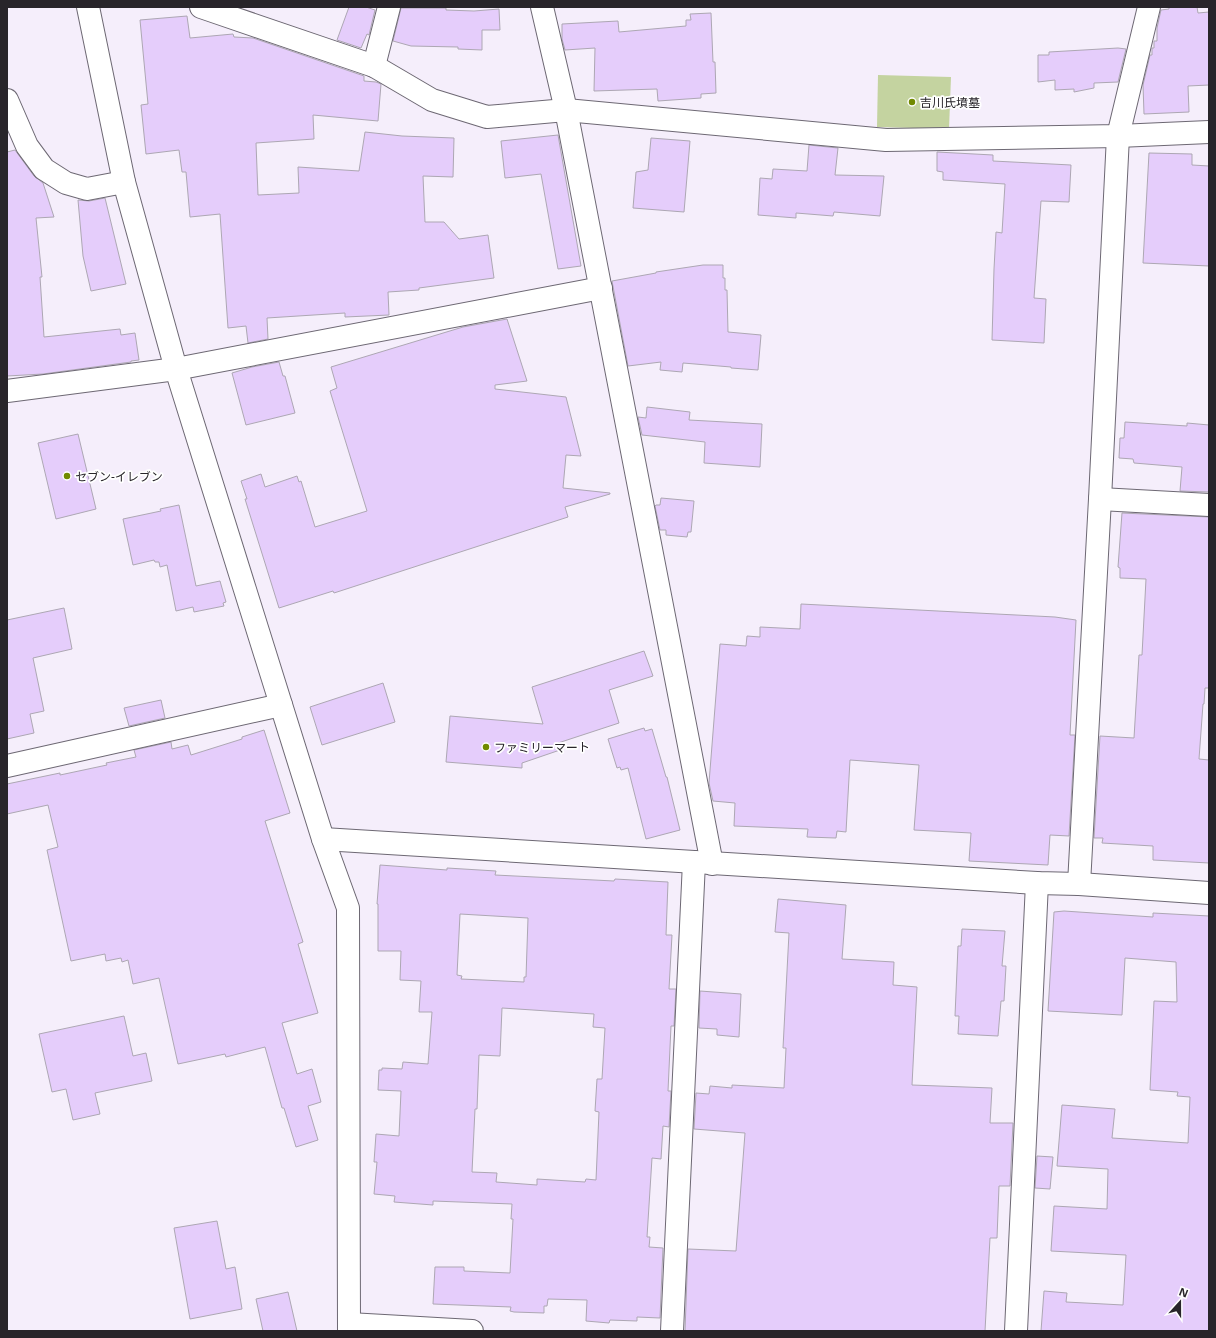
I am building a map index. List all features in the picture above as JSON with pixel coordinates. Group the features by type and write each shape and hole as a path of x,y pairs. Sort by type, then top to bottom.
{"street":[{"path":"88,7 124,182 176,369 323,839 348,908 349,1327 472,1331"},
{"path":"201,7 374,66 432,100 486,117 566,110 886,140 1118,136 1209,132"},
{"path":"374,66 389,7"},
{"path":"542,7 566,110 601,288 703,863 672,1331"},
{"path":"1079,884 1118,136 1149,7"},
{"path":"7,100 26,146 44,169 66,183 87,189 124,182"},
{"path":"7,391 176,369 601,288"},
{"path":"1100,499 1209,505"},
{"path":"7,766 281,705"},
{"path":"323,839 1209,893"},
{"path":"1016,1331 1037,883"}],"green space":[{"path":"878,75 951,77 949,129 877,127"}],"building":[{"path":"349,7 366,7 375,10 369,35 367,34 361,48 337,40"},
{"path":"1169,7 1197,7 1198,13 1209,12 1209,85 1188,86 1189,112 1144,114 1143,85 1150,55 1152,55 1152,48 1154,48 1154,41 1157,41 1157,28 1161,10 1169,9"},
{"path":"401,8 446,8 446,10 474,11 499,9 500,30 482,30 482,50 458,49 458,47 411,46 393,41"},
{"path":"711,13 716,93 701,94 701,98 658,101 657,89 594,91 595,48 565,50 562,39 562,24 618,21 619,32 686,26 686,20 691,20 690,14"},
{"path":"187,16 190,38 233,34 234,37 253,38 364,76 364,81 381,84 378,121 313,115 314,139 256,143 258,195 299,193 298,167 359,171 365,132 402,136 454,138 453,177 423,176 425,222 444,222 459,239 488,235 494,278 419,288 419,290 388,292 389,315 345,317 345,313 267,318 268,339 248,343 246,326 228,328 220,214 190,217 186,172 182,172 179,150 146,154 141,105 148,104 140,20"},
{"path":"1118,48 1126,49 1118,82 1094,83 1094,88 1074,92 1074,89 1055,90 1055,80 1038,82 1038,55 1049,55 1049,52"},
{"path":"558,135 581,266 558,269 541,174 505,178 501,141"},
{"path":"651,138 690,141 684,212 633,208 636,172 648,170"},
{"path":"809,145 838,148 835,175 884,176 880,216 834,212 833,216 796,213 796,218 758,215 760,178 772,179 773,169 807,171"},
{"path":"15,150 34,176 43,183 54,217 36,218 42,277 40,277 44,337 120,329 121,335 135,333 139,360 43,374 7,376 7,152"},
{"path":"937,152 993,155 993,161 1071,165 1069,202 1041,201 1034,298 1046,299 1044,343 992,340 996,232 1002,233 1005,184 943,180 943,172 937,171"},
{"path":"1149,153 1192,154 1192,165 1209,166 1209,266 1143,263"},
{"path":"105,198 126,284 91,291 83,256 78,200 89,201"},
{"path":"703,265 723,265 723,278 725,278 725,290 727,290 728,332 761,335 758,370 683,363 682,372 660,370 661,362 628,366 612,281 656,272"},
{"path":"507,319 527,381 495,385 495,389 566,397 581,456 566,455 563,488 610,494 565,507 568,517 334,593 333,591 279,608 245,499 247,499 241,481 261,474 265,487 297,476 299,482 301,481 315,527 367,511 330,391 337,388 331,367 463,327"},
{"path":"279,362 283,376 285,376 295,413 246,425 232,373 252,367"},
{"path":"647,407 690,412 689,420 762,424 760,467 704,463 705,442 642,435 638,417 646,418"},
{"path":"1125,422 1187,426 1187,423 1209,425 1209,492 1180,491 1182,467 1134,463 1133,459 1119,458 1120,438 1124,438"},
{"path":"78,434 96,509 56,519 38,443"},
{"path":"661,498 694,501 691,532 688,532 687,537 666,535 666,530 660,530 655,506 660,505"},
{"path":"179,505 196,586 220,581 226,602 223,603 224,606 194,612 193,607 176,611 167,565 160,567 159,562 155,562 154,560 133,565 123,519 161,511 160,509"},
{"path":"1122,513 1209,517 1209,688 1205,688 1199,759 1209,760 1209,863 1153,860 1153,846 1102,843 1103,838 1094,838 1100,736 1134,738 1139,655 1142,655 1146,579 1120,578 1120,568 1118,567"},
{"path":"801,604 1055,617 1076,620 1070,735 1075,735 1069,836 1050,835 1048,865 969,861 971,833 914,830 919,765 850,760 846,832 837,831 836,838 807,837 808,829 734,826 735,803 713,801 709,783 720,644 746,646 747,636 760,637 760,627 800,629"},
{"path":"64,608 72,649 33,658 44,711 30,714 34,733 7,739 7,620"},
{"path":"644,651 653,676 609,690 619,723 558,743 560,750 522,763 522,768 446,762 450,716 543,724 532,687"},
{"path":"383,683 395,722 322,745 310,707"},
{"path":"161,700 165,718 129,726 124,708"},
{"path":"644,728 645,731 652,729 667,777 680,830 646,839 628,768 621,770 620,767 617,768 608,739"},
{"path":"264,730 290,813 265,821 303,942 298,944 318,1013 282,1023 297,1074 312,1069 321,1102 308,1106 318,1140 296,1147 284,1108 282,1108 265,1047 226,1057 225,1054 178,1064 159,978 133,984 128,960 122,962 121,958 106,961 105,954 71,961 47,850 58,847 48,805 7,814 7,784 107,765 106,763 136,757 134,750 171,742 172,749 188,745 191,755 242,739 242,737"},
{"path":"380,865 447,870 447,868 496,871 495,875 668,882 666,935 672,935 669,989 676,989 674,1026 671,1026 668,1091 671,1091 669,1127 663,1126 661,1159 652,1158 647,1237 650,1237 649,1247 663,1248 660,1318 637,1317 637,1321 610,1320 609,1323 586,1321 587,1300 548,1299 547,1306 544,1306 544,1313 514,1312 510,1311 511,1307 433,1304 435,1267 464,1267 464,1271 510,1273 513,1219 511,1219 512,1204 433,1201 433,1205 394,1202 395,1196 374,1194 377,1162 374,1162 376,1134 399,1136 401,1091 378,1090 379,1070 382,1070 382,1068 402,1069 403,1062 428,1064 432,1012 419,1012 421,981 400,980 401,951 378,951 377,904","holes":["460,914 528,918 526,977 524,977 524,982 461,979 462,976 457,975","502,1008 594,1014 593,1027 605,1028 602,1079 597,1079 595,1111 599,1112 596,1180 586,1179 585,1182 537,1179 537,1185 496,1182 497,1173 472,1172 475,1109 477,1109 479,1055 500,1056"]},
{"path":"778,899 846,905 842,959 894,962 893,985 917,987 912,1085 992,1088 990,1123 1013,1123 1010,1186 999,1186 997,1238 990,1238 985,1331 685,1331 688,1249 736,1251 745,1133 694,1129 696,1093 709,1094 710,1086 732,1088 732,1085 784,1088 786,1048 783,1048 789,933 775,932"},
{"path":"1064,911 1153,917 1153,913 1209,916 1209,1331 1041,1331 1044,1291 1067,1293 1066,1302 1123,1305 1126,1255 1051,1251 1054,1206 1107,1209 1108,1169 1057,1166 1062,1105 1115,1109 1112,1138 1188,1143 1190,1097 1177,1096 1178,1092 1150,1090 1154,1001 1177,1002 1176,962 1125,958 1122,1015 1048,1011 1054,912"},
{"path":"962,929 1005,931 1002,966 1006,966 1004,1001 1001,1001 998,1036 958,1034 959,1016 955,1016 958,946 961,946"},
{"path":"700,991 741,994 739,1037 717,1035 717,1029 699,1028"},
{"path":"124,1016 133,1056 146,1053 152,1081 95,1093 100,1114 73,1120 66,1089 52,1092 39,1034"},
{"path":"1037,1156 1053,1157 1050,1189 1035,1188"},
{"path":"217,1221 226,1269 235,1267 242,1309 190,1319 174,1228"},
{"path":"288,1292 297,1331 263,1331 256,1299"}],"place":[{"name":"吉川氏墳墓","path":"912,102"},
{"name":"セブン-イレブン","path":"67,476"},
{"name":"ファミリーマート","path":"486,747"}]}
